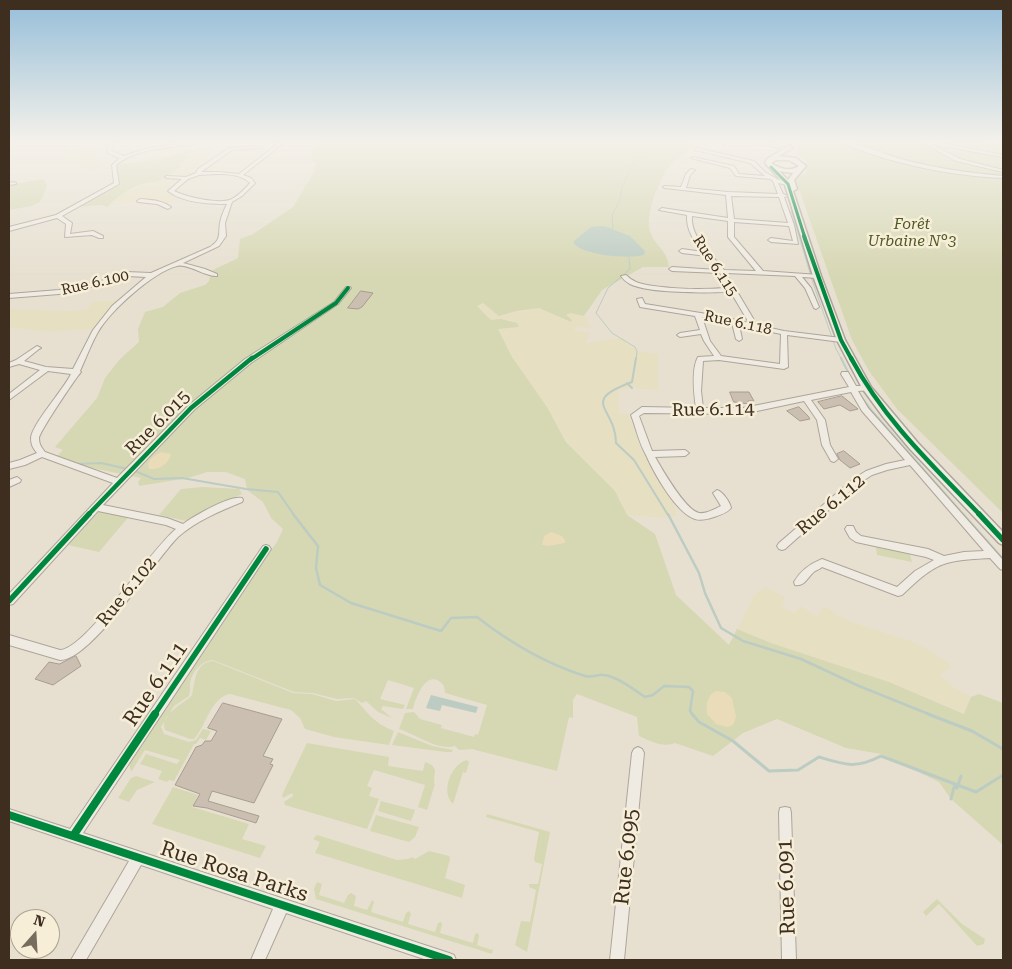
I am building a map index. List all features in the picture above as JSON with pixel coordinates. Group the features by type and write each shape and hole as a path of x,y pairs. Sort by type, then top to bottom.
{"street":[{"path":"9,229 58,216 86,203 112,186"},
{"path":"177,186 171,191 185,197 230,202 250,186"},
{"path":"771,240 796,243 781,196 781,186"},
{"path":"785,186 793,197 817,276 841,340 867,388 914,446 1003,540"},
{"path":"793,186 834,304 860,365 870,382 894,414 1003,530"},
{"path":"664,187 728,194 793,197"},
{"path":"728,194 731,237 760,271"},
{"path":"179,200 185,197"},
{"path":"140,201 167,206 172,202"},
{"name":"Rue 6.100","path":"9,296 64,291 103,283 126,274 152,275 179,264 214,247 223,236 221,228 230,202"},
{"path":"662,210 690,214"},
{"name":"Rue 6.115","path":"731,220 690,214 688,224 697,240 725,276 754,326"},
{"path":"58,216 69,223 67,236 93,233 101,236"},
{"path":"731,220 791,225"},
{"path":"682,251 709,255"},
{"path":"179,264 215,275"},
{"path":"672,270 725,276 760,271 817,276"},
{"path":"798,274 808,288 816,307"},
{"path":"119,482 42,454 36,446 35,436 45,418 77,372 88,342 104,318 114,307 152,275"},
{"path":"624,276 632,283 647,286 726,290 725,276"},
{"name":"Rue 6.015","path":"9,601 137,462 191,408 248,361 327,309 348,288"},
{"name":"Rue 6.118","path":"640,299 640,304 648,307 735,321 784,333 841,340"},
{"path":"698,315 704,332 718,358"},
{"path":"735,321 739,339"},
{"path":"680,335 704,332"},
{"path":"700,410 697,391 699,362 701,359 718,358 785,367 784,333"},
{"path":"9,365 19,362 37,348"},
{"path":"19,362 46,369 77,372"},
{"path":"9,398 46,369"},
{"path":"845,374 865,409 1003,566"},
{"name":"Rue 6.114","path":"649,454 635,415 642,410 743,411 852,389 867,388"},
{"path":"807,399 818,414 822,424 825,447 834,459"},
{"path":"685,453 649,454 690,513 700,516 726,508 726,504 717,493"},
{"path":"9,466 22,463 42,454"},
{"name":"Rue 6.112","path":"782,546 855,482 869,473 911,462"},
{"name":"Rue 6.102","path":"9,640 63,655 76,650 94,633 162,547 184,528 239,500"},
{"path":"96,507 167,522 184,528"},
{"path":"850,530 853,536 859,539 928,553 943,560"},
{"name":"Rue 6.111","path":"73,836 266,549"},
{"path":"799,582 810,569 822,563 898,592 918,574 943,560 992,554"},
{"name":"Rue 6.095","path":"617,960 638,753"},
{"name":"Rue 6.091","path":"785,813 790,960"},
{"name":"Rue Rosa Parks","path":"10,817 73,836 442,959"},
{"path":"78,960 138,858"},
{"path":"258,960 282,905"}],"shaded area":[{"path":"140,186 174,186 169,189 184,196 169,203 147,200 110,205 109,202 115,197"},
{"path":"604,226 630,236 645,251 644,255 628,257 608,256 588,251 574,244 574,241 591,227"},
{"path":"93,301 117,301 94,329 49,332 9,327 9,309 74,311 87,309"},
{"path":"483,303 499,316 539,308 570,322 572,320 566,316 569,313 584,316 588,318 588,324 592,328 576,327 573,330 590,333 586,343 622,338 638,351 658,354 658,390 632,388 618,391 619,413 628,414 641,446 674,502 676,516 665,518 627,515 615,491 567,442 547,407 512,357 498,329 519,327 515,322 508,320 491,320 477,305"},
{"path":"765,587 785,597 782,607 794,613 801,606 818,617 823,606 833,611 836,615 852,622 916,643 950,663 951,667 940,675 953,687 971,697 965,714 889,682 771,643 737,629 754,596"},
{"path":"431,695 478,707 476,713 442,705 440,711 426,708"}],"green space":[{"path":"9,186 47,186 40,202 31,206 9,210"},
{"path":"112,186 137,186 116,199 108,207 100,205 79,207"},
{"path":"305,186 658,186 651,207 649,226 651,234 666,256 669,267 643,267 602,290 584,316 570,313 566,315 572,320 571,322 539,308 499,316 483,303 477,306 491,320 501,319 517,323 519,327 498,329 512,357 547,407 566,442 615,491 627,515 655,534 676,595 729,645 737,629 771,643 889,682 964,714 971,697 979,694 1003,703 1003,845 951,799 939,782 881,754 846,748 777,719 743,733 713,756 675,743 666,745 643,738 639,736 637,717 577,694 573,700 573,718 569,717 557,771 472,749 459,750 455,746 441,746 399,729 405,713 414,712 420,719 442,725 441,728 474,737 475,734 478,735 487,705 445,693 444,686 433,679 428,681 420,691 413,709 406,709 414,688 388,680 380,699 405,705 403,709 383,706 381,709 392,718 378,712 366,701 362,703 354,698 337,699 313,693 294,692 213,660 205,662 195,672 191,680 189,696 174,706 161,727 164,734 189,742 196,740 203,729 211,731 206,740 200,738 194,744 174,781 169,780 167,782 158,779 162,771 140,764 146,754 177,764 180,760 145,750 131,772 129,763 247,583 277,542 283,529 271,518 263,502 247,490 245,479 226,472 207,472 188,478 139,486 138,482 141,478 82,466 57,456 63,450 55,447 97,398 105,378 120,359 139,342 138,329 145,312 163,307 180,293 205,285 209,281 211,271 238,258 240,239 253,234 293,207"},
{"name":"Forêt Urbaine N°3","path":"798,186 1003,186 1003,513 897,409 869,371 852,340"},
{"path":"203,487 239,489 242,494 186,521 159,515 181,489"},
{"path":"102,509 131,514 99,552 68,545"},
{"path":"876,547 910,554 912,562 877,555"},
{"path":"213,661 293,693 312,694 336,701 355,699 368,714 394,731 389,745 334,737 305,729 300,718 291,710 230,694 223,696 213,706 194,739 165,730 164,724 169,714 192,695 199,669 207,662"},
{"path":"398,732 432,746 453,750 452,752 446,752 392,745"},
{"path":"307,743 389,757 388,766 423,771 425,762 432,765 435,770 435,784 427,810 418,807 425,785 374,770 367,786 372,788 369,796 379,799 367,829 285,805 284,802 293,796 292,793 283,798 282,795"},
{"path":"467,760 469,762 466,773 463,772 453,804 447,793 449,779 456,767"},
{"path":"136,776 155,782 137,790 129,802 118,798 131,778"},
{"path":"173,787 198,795 192,807 249,824 242,839 266,846 260,858 152,824"},
{"path":"381,801 415,810 411,821 378,811"},
{"path":"487,814 550,832 527,952 515,945 521,921 530,922 536,890 529,887 529,884 538,884 542,864 535,862 534,859 539,832 486,817"},
{"path":"376,815 419,827 415,837 409,842 370,831"},
{"path":"317,835 397,860 412,857 415,859 429,851 449,856 450,859 445,878 465,885 462,898 315,853 320,842 313,839"},
{"path":"317,882 322,884 319,895 344,903 351,893 356,896 354,906 367,910 372,900 374,902 371,912 403,922 406,913 409,911 411,914 408,924 435,932 438,923 441,922 440,933 473,943 475,934 478,933 477,945 492,950 493,948 492,954 316,899 314,889"},
{"path":"937,899 962,924 985,939 984,944 977,946 939,904 926,916 923,912"}],"sand":[{"path":"161,452 171,454 168,461 163,466 149,469 150,461"},
{"path":"551,532 562,536 565,543 549,546 542,545 544,536"},
{"path":"716,691 725,692 732,698 736,717 733,725 728,727 716,724 707,714 708,701"}],"building":[{"path":"361,291 373,293 362,307 358,309 348,308"},
{"path":"730,392 749,392 754,401 748,401 749,404 734,402"},
{"path":"842,396 858,409 850,411 840,405 824,409 818,402"},
{"path":"799,407 810,419 800,421 787,411"},
{"path":"844,451 860,464 850,468 840,460 837,454"},
{"path":"76,656 81,666 53,685 35,679 49,662 59,664"},
{"path":"223,703 282,719 263,756 273,759 270,764 273,765 254,803 212,791 208,801 259,816 256,823 207,808 193,806 200,794 175,785 196,747 202,745 205,741 211,741 217,731 208,728"}],"waterway":[{"path":"613,231 612,215 620,200 622,186"},
{"path":"791,211 810,273"},
{"path":"629,257 630,269 608,288 596,313 612,333 635,347 637,351 636,360"},
{"path":"811,277 836,349 842,360"},
{"path":"628,384 632,382 636,358"},
{"path":"842,360 848,372"},
{"path":"628,384 632,388"},
{"path":"628,384 607,395 603,401 604,407 611,421 616,443 634,460 668,515"},
{"path":"858,392 872,411 964,515"},
{"path":"76,464 101,463 128,469"},
{"path":"135,471 154,479 182,478 246,489 278,492 294,515"},
{"path":"293,514 318,546 316,568 320,585 351,603 441,631 451,618 477,617 502,635 543,659 585,676 604,675 615,678 645,697 653,695 664,686 689,687 693,691 690,711 693,715"},
{"path":"668,514 699,573 705,593 721,628 743,641 801,659 859,686 931,715"},
{"path":"963,514 1003,559"},
{"path":"692,714 699,722 733,741 769,771 798,770 819,757 843,764 857,764 881,756 958,785"},
{"path":"928,714 972,731 1003,749"},
{"path":"958,785 976,792 1003,775"},
{"path":"958,785 961,776"},
{"path":"951,799 954,787 957,788 958,785"}],"cycle path":[{"path":"789,186 817,276 841,340 867,388 914,446 1003,540"},
{"path":"9,601 129,471 191,408 248,361 336,303 348,288"},
{"path":"73,836 266,549"},
{"path":"9,815 449,960"}]}
